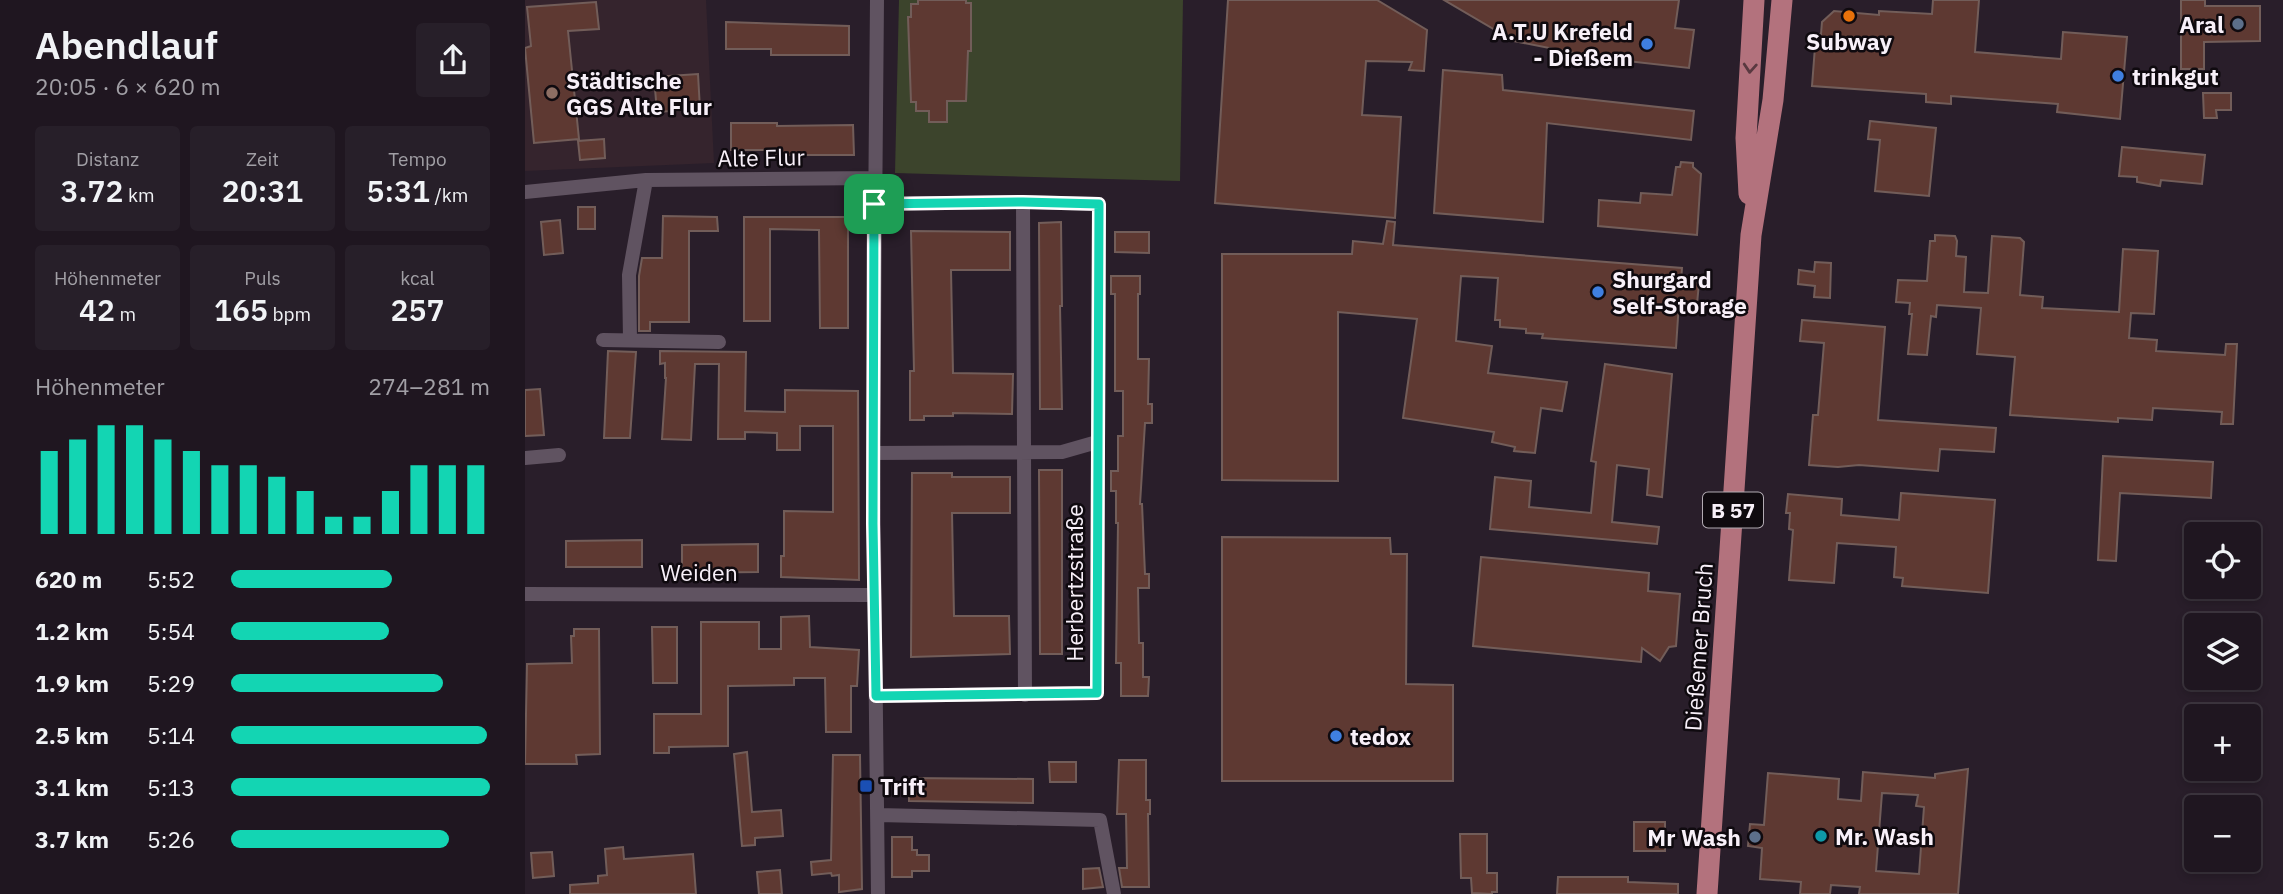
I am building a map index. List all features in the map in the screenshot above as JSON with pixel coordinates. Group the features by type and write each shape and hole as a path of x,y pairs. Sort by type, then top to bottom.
{"main road":[{"name":"Dießemer Bruch","path":"1751,235 1746,138 1754,0"},
{"name":"Dießemer Bruch","path":"1707,894 1751,235 1773,100 1782,0"}],"street":[{"path":"877,0 873,595 878,894"},
{"name":"Alte Flur","path":"525,192 646,180 875,178"},
{"path":"630,340 629,275 646,180"},
{"path":"1023,202 1025,695"},
{"name":"Herbertzstraße","path":"874,204 1099,204 1097,693 876,696"},
{"path":"603,341 719,342"},
{"path":"873,453 1025,450 1062,452 1097,442"},
{"path":"525,458 559,455"},
{"name":"Weiden","path":"525,594 873,595"},
{"path":"878,815 1100,820 1114,894"}],"shaded area":[{"path":"525,0 706,0 714,163 525,171"}],"green space":[{"path":"899,0 1183,0 1180,181 895,173"}],"building":[{"path":"918,0 966,0 966,3 971,3 971,51 968,51 966,101 947,101 947,122 929,122 929,111 916,111 916,102 911,102 908,17 911,17 911,4 918,4"},
{"path":"1228,0 1377,0 1427,30 1424,71 1409,70 1412,62 1366,61 1362,115 1401,117 1395,218 1215,203"},
{"path":"1444,0 1679,0 1675,28 1694,30 1689,68 1600,58 1514,41"},
{"path":"1933,0 1979,0 1975,52 2061,59 2063,32 2127,37 2120,119 2057,112 2058,104 1951,96 1951,104 1926,102 1926,94 1812,86 1816,34 1821,34 1822,22 1834,11 1879,15 1879,11 1932,14"},
{"path":"2181,0 2205,0 2205,6 2260,6 2260,41 2204,42 2204,69 2181,69"},
{"name":"Städtische GGS Alte Flur","path":"596,2 599,29 568,31 579,139 534,143 525,48 531,46 527,7"},
{"path":"726,22 849,26 849,55 771,55 771,49 726,49"},
{"path":"1443,70 1502,75 1503,90 1694,111 1691,140 1547,123 1543,222 1434,213"},
{"path":"698,74 700,109 657,112 654,77"},
{"path":"2203,93 2231,93 2231,110 2216,110 2217,118 2204,118"},
{"path":"1870,121 1936,128 1929,196 1875,191 1880,140 1868,139"},
{"path":"731,123 777,123 777,126 853,125 854,155 776,155 776,150 731,150"},
{"path":"604,139 605,158 580,160 578,141"},
{"path":"2122,147 2205,155 2202,184 2161,180 2160,186 2137,182 2137,177 2119,176"},
{"path":"1681,162 1693,163 1693,167 1701,174 1697,235 1598,226 1599,200 1640,203 1641,193 1672,195 1676,167 1680,167"},
{"path":"578,207 595,207 595,229 578,229"},
{"path":"663,216 717,217 718,231 689,231 689,322 650,322 650,331 639,331 639,276 642,258 662,258"},
{"path":"744,217 848,217 848,328 820,328 819,230 770,229 770,321 744,321"},
{"path":"560,220 563,253 544,255 541,222"},
{"path":"1387,221 1395,222 1393,245 1682,268 1681,281 1699,283 1697,304 1679,302 1676,348 1542,338 1543,334 1526,333 1526,329 1500,327 1500,320 1495,320 1498,278 1461,276 1456,341 1492,346 1488,373 1567,382 1562,411 1541,408 1535,453 1514,451 1515,447 1492,442 1494,432 1403,418 1417,319 1338,312 1338,481 1222,480 1222,254 1352,254 1353,241 1383,244"},
{"path":"1061,222 1062,409 1040,409 1039,223"},
{"path":"911,231 1010,232 1010,270 951,270 953,373 1013,374 1012,414 953,413 953,416 924,416 924,420 910,420 910,371 914,371"},
{"path":"1115,232 1149,232 1149,253 1115,252"},
{"path":"1935,235 1955,236 1956,256 1966,257 1964,292 1988,293 1992,236 2020,238 2024,242 2020,295 2043,297 2042,308 2119,312 2123,249 2158,251 2154,314 2131,313 2129,338 2157,340 2156,351 2225,355 2226,344 2237,344 2233,424 2221,424 2222,412 2153,408 2152,420 2118,418 2118,422 2010,415 2015,357 1977,354 1981,308 1937,305 1936,317 1931,316 1927,355 1908,354 1912,314 1909,314 1910,303 1896,302 1898,280 1927,281 1930,241 1935,241"},
{"path":"1815,262 1831,263 1830,298 1814,297 1815,286 1798,284 1799,270 1814,272"},
{"path":"1111,276 1140,276 1138,359 1149,359 1148,404 1152,404 1152,423 1145,423 1140,504 1145,574 1149,574 1149,588 1138,588 1139,643 1143,643 1143,677 1149,677 1148,696 1121,696 1121,663 1116,663 1118,523 1116,491 1111,491 1111,471 1118,471 1118,436 1123,436 1123,391 1115,391 1115,294 1111,294"},
{"path":"1802,320 1885,327 1878,420 1996,428 1994,452 1940,449 1938,471 1859,465 1809,465 1813,415 1818,415 1824,343 1800,341"},
{"path":"608,351 636,352 630,438 604,438"},
{"path":"660,351 746,352 745,411 785,412 785,390 858,391 859,580 781,577 784,511 833,512 833,426 800,426 800,450 777,450 777,433 745,432 745,439 718,439 719,364 695,364 691,440 662,439 666,378 665,363 660,364"},
{"path":"1605,364 1672,374 1662,497 1647,495 1649,469 1617,465 1612,522 1659,527 1657,544 1490,529 1495,477 1531,481 1529,507 1591,513 1596,462 1591,461"},
{"path":"540,389 544,435 525,436 525,390"},
{"path":"2103,456 2213,462 2211,498 2120,493 2116,561 2098,560"},
{"path":"1039,470 1062,470 1062,654 1040,654"},
{"path":"912,473 952,473 952,477 1010,477 1010,513 952,513 954,616 1009,616 1010,654 911,657"},
{"path":"1901,493 1995,500 1988,593 1902,586 1903,578 1894,577 1896,547 1837,543 1834,583 1789,580 1793,530 1789,529 1790,513 1786,513 1788,494 1842,499 1841,515 1899,520"},
{"path":"1222,537 1390,538 1391,554 1407,554 1406,684 1453,685 1453,781 1222,781"},
{"path":"642,540 642,567 566,567 566,541"},
{"path":"758,544 758,572 682,573 682,545"},
{"path":"1481,557 1649,573 1648,591 1680,594 1676,646 1669,647 1660,661 1642,648 1641,662 1473,646"},
{"path":"809,616 810,647 859,650 857,686 851,686 851,732 826,732 825,678 794,678 794,685 728,686 728,746 669,747 669,753 654,753 654,714 701,714 701,622 759,622 759,649 781,649 781,617"},
{"path":"652,627 677,627 677,683 653,683"},
{"path":"574,629 599,629 600,754 576,755 577,764 525,764 527,664 572,663 571,636 574,636"},
{"path":"747,752 752,812 781,810 783,836 755,838 755,845 742,846 734,754"},
{"path":"833,755 860,755 862,889 839,892 839,875 812,875 811,862 831,860"},
{"path":"1119,760 1146,760 1146,800 1150,800 1149,887 1122,887 1119,868 1127,868 1126,814 1117,814"},
{"path":"1049,762 1076,762 1076,782 1050,782"},
{"path":"1968,769 1958,894 1859,894 1860,887 1831,885 1830,894 1800,894 1801,882 1760,879 1762,848 1748,846 1750,824 1764,825 1768,773 1839,779 1838,799 1861,801 1863,772 1935,778 1935,774","holes":["1882,793 1918,795 1916,806 1924,807 1919,874 1876,871"]},
{"path":"909,778 1033,779 1033,803 909,801"},
{"path":"1634,822 1665,822 1665,851 1634,851"},
{"path":"1460,834 1487,834 1487,873 1497,873 1497,892 1472,893 1471,878 1461,878"},
{"path":"892,837 912,837 912,850 917,850 917,855 929,855 929,871 912,871 912,877 892,877"},
{"path":"623,847 624,859 693,854 696,894 570,894 570,885 598,883 598,876 607,875 605,849"},
{"path":"552,852 554,876 533,878 531,853"},
{"path":"1099,868 1103,887 1083,889 1083,869"},
{"path":"780,870 782,894 759,894 757,872"},
{"path":"1558,877 1628,877 1628,882 1678,884 1678,894 1557,894"}],"place":[{"name":"Subway","path":"1849,16"},
{"name":"Aral","path":"2238,24"},
{"name":"A.T.U Krefeld - Dießem","path":"1647,44"},
{"name":"trinkgut","path":"2118,76"},
{"name":"Städtische GGS Alte Flur","path":"552,93"},
{"name":"Shurgard Self-Storage","path":"1598,292"},
{"name":"tedox","path":"1336,736"},
{"name":"Trift","path":"866,786"},
{"name":"Mr. Wash","path":"1821,836"},
{"name":"Mr Wash","path":"1755,837"}],"route":[{"path":"874,204 1099,204 1097,693 876,696 873,595 874,204"}]}
